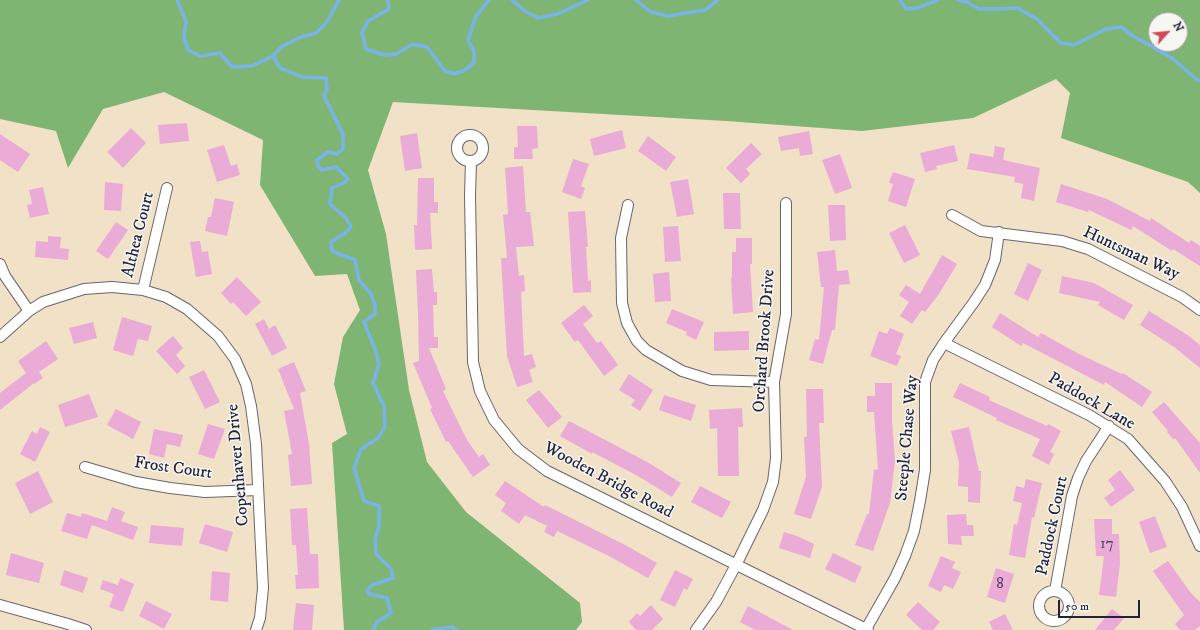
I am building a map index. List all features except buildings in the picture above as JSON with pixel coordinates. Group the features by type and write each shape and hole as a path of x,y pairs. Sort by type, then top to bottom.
{"street":[{"name":"Wooden Bridge Road","path":"471,161 470,196 473,362 480,392 494,420 518,449 547,471 867,629"},
{"name":"Althea Court","path":"142,290 167,188"},
{"name":"Orchard Brook Drive","path":"696,630 708,616 736,565 763,510 773,482 776,458 774,382 786,314 786,203"},
{"path":"628,205 621,238 622,303 627,323 637,341 646,350 682,370 711,380 774,382"},
{"name":"Huntsman Way","path":"952,214 981,231 999,232 1062,241 1088,249 1182,297 1200,310"},
{"name":"Steeple Chase Way","path":"867,629 895,578 914,531 925,470 925,382 933,360 985,285 995,260 999,232"},
{"path":"0,264 5,276 29,311"},
{"name":"Copenhaver Drive","path":"0,337 29,311 43,302 84,289 112,287 142,290 166,297 187,309 218,336 235,359 246,384 251,406 256,444 263,588 260,618 256,630"},
{"name":"Paddock Lane","path":"944,343 1089,415 1109,426 1128,440 1165,481 1182,507 1200,546"},
{"name":"Paddock Court","path":"1055,591 1072,496 1086,461 1109,426"},
{"name":"Frost Court","path":"85,467 136,482 170,488 205,492 258,490"},
{"path":"0,605 86,630"}],"green space":[{"path":"0,0 1200,0 1200,193 1188,182 1061,138 1070,93 1056,79 973,118 862,131 726,121 393,102 368,170 386,234 409,390 427,462 466,512 580,603 582,622 576,630 344,630 332,443 347,434 334,384 343,337 360,310 347,274 315,276 260,185 263,140 164,92 103,109 68,168 56,131 0,119"}],"waterway":[{"path":"177,0 186,21 184,38 188,50 200,56 220,53 232,67 252,66 273,56 281,47 301,37 316,33 327,22 339,0"},
{"path":"388,0 389,9 368,21 362,33 366,49 384,55 396,54 413,44 427,47 445,71 454,74 465,70 474,63 474,51 468,40 476,16 489,0"},
{"path":"512,0 525,11 538,18 557,14 588,0"},
{"path":"636,0 651,12 668,16 705,10 718,0"},
{"path":"900,0 906,9 918,8 938,0"},
{"path":"958,0 967,2 979,9 1017,8 1037,19 1061,43 1074,45 1106,29 1121,27 1133,36 1172,58 1200,81"},
{"path":"273,56 280,68 302,77 326,78 327,89 324,96 343,134 343,149 337,154 328,152 317,160 318,166 322,170 336,167 348,179 344,183 332,188 330,204 346,218 351,227 344,234 331,242 332,251 355,260 359,280 371,294 375,305 375,314 364,322 375,349 379,364 373,383 384,406 385,427 378,438 361,449 354,468 364,501 379,506 379,526 375,539 376,554 391,569 393,578 372,585 367,591 369,594 387,598 391,613 377,622 373,630"},
{"path":"432,630 452,627 457,630"}]}
